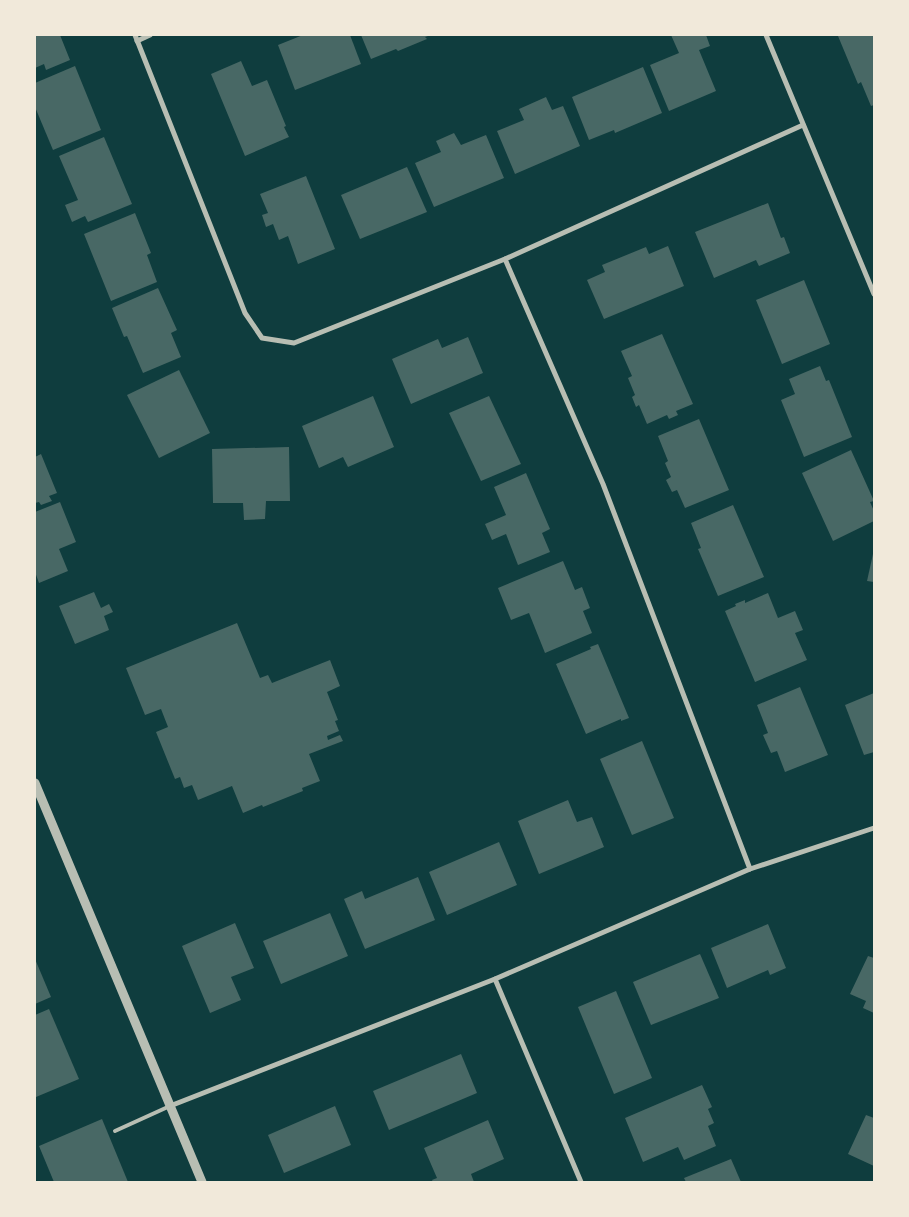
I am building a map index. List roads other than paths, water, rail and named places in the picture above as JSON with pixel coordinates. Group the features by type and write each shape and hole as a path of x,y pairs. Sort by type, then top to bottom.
{"street":[{"path":"150,35 136,38 245,313 262,338 294,343 505,259 803,124"},
{"path":"766,35 874,294"},
{"path":"505,259 603,484 750,869"},
{"path":"35,783 202,1182"},
{"path":"170,1106 495,978 750,869 874,828"},
{"path":"495,978 581,1182"}],"lane":[{"path":"115,1130 170,1106"}]}
